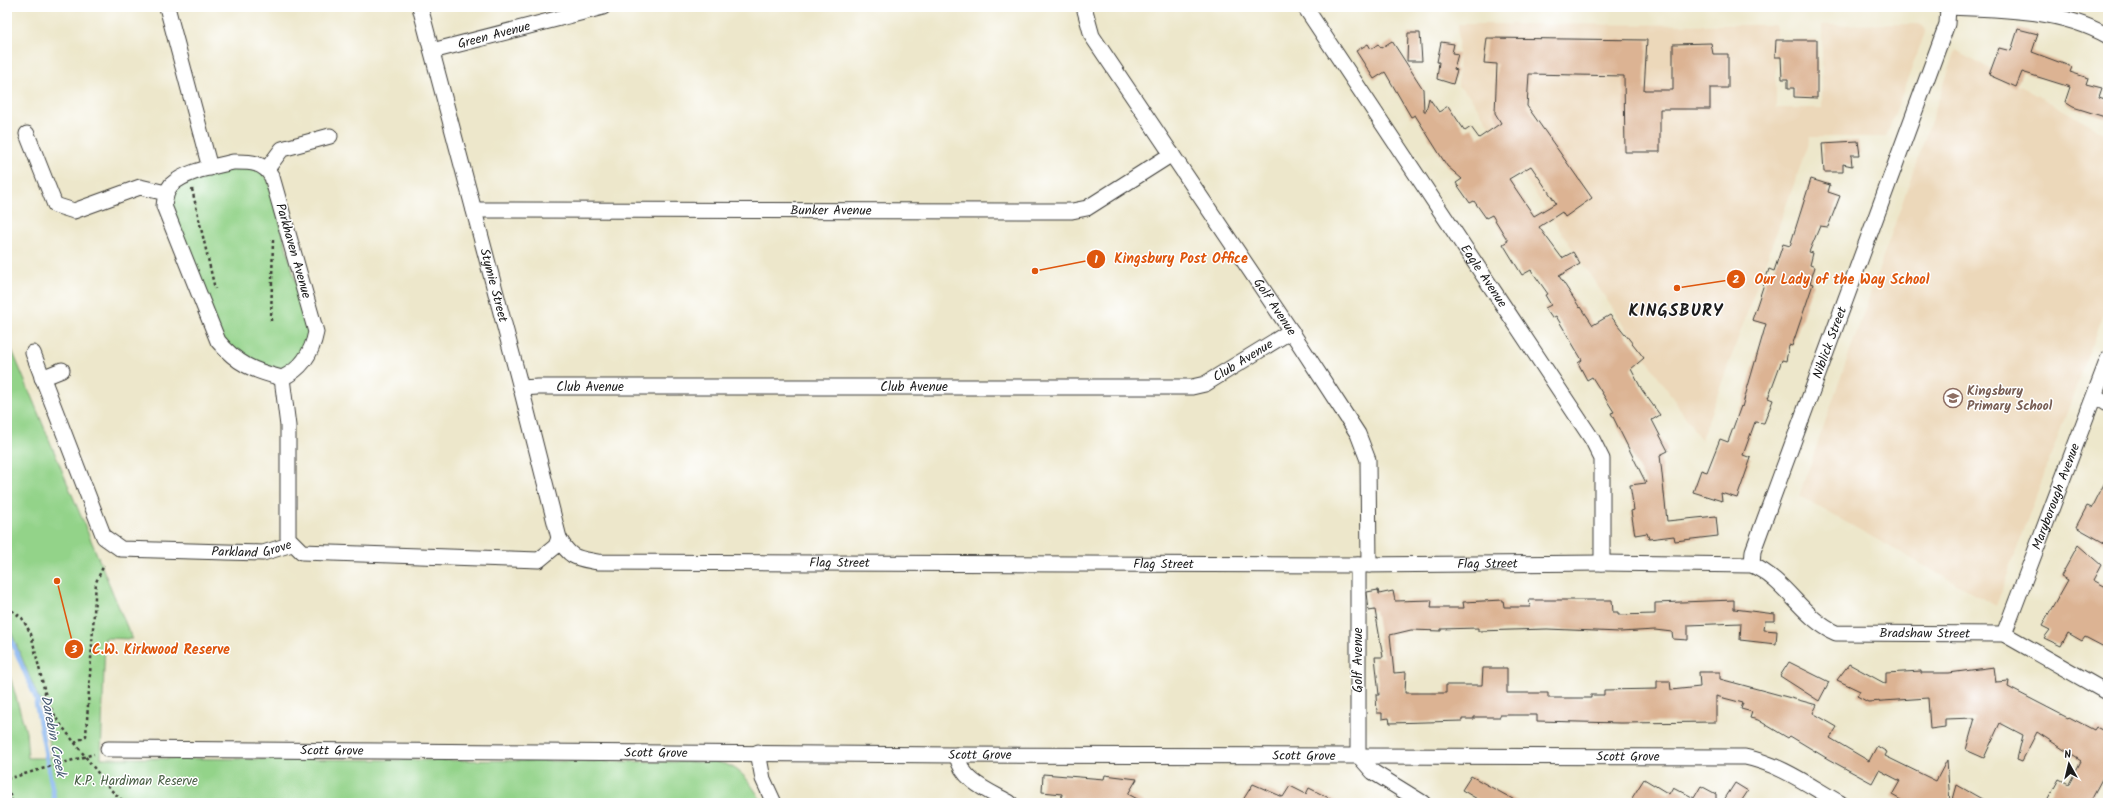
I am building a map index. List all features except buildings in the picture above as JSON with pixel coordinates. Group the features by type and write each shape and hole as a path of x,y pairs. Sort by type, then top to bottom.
{"street":[{"path":"167,7 210,168"},
{"name":"Stymie Street","path":"420,7 522,388 559,538 564,547 576,558"},
{"name":"Green Avenue","path":"432,51 603,7"},
{"name":"Golf Avenue","path":"1084,7 1092,36 1291,331 1358,434 1368,460 1363,565 1358,755"},
{"name":"Eagle Avenue","path":"1305,7 1592,439 1602,459 1602,563"},
{"path":"1948,7 2000,9 2042,13 2087,26 2108,36"},
{"name":"Niblick Street","path":"1752,565 1753,551 1947,24 1948,7"},
{"path":"27,134 55,205 74,210 140,187 166,193"},
{"path":"292,544 288,538 287,525 288,426 282,378 254,370 230,355 218,341 164,206 166,193 171,185 188,175 233,162 259,164 267,169 282,149 330,136"},
{"name":"Bunker Avenue","path":"474,210 1072,211 1087,208 1157,162 1172,154"},
{"name":"Parkhaven Avenue","path":"267,169 272,177 316,332 313,347 304,361 295,372 282,378"},
{"name":"Club Avenue","path":"522,388 1192,387 1205,384 1291,331"},
{"name":"Parkland Grove","path":"33,354 104,537 121,549 263,553 292,544 302,552 539,560 556,546 559,538"},
{"name":"Maryborough Avenue","path":"2004,634 2108,359"},
{"path":"42,378 62,370"},
{"path":"2095,396 2108,404"},
{"name":"Flag Street","path":"576,558 606,562 1363,565 1602,563 1752,565"},
{"name":"Bradshaw Street","path":"1752,565 1768,572 1823,627 1836,633 2004,634 2108,693"},
{"name":"Scott Grove","path":"108,749 758,752 956,755 1745,757 1760,760 1779,768 1840,803"},
{"path":"758,752 763,779 774,803"},
{"path":"956,755 958,764 974,782 1010,803"},
{"path":"1358,755 1373,772 1423,803"}],"path":[{"path":"188,175 216,293"},
{"path":"271,321 273,236"},
{"path":"75,743 86,736 96,582 104,565"},
{"path":"7,608 22,618 31,634 47,702 58,721 87,756 111,790 123,801 129,803"},
{"path":"7,696 7,728"},
{"path":"7,779 74,761 108,749"},
{"path":"7,788 13,803"}],"shaded area":[{"path":"1458,24 1776,25 1776,108 1822,108 1822,25 1922,24 1926,30 1886,137 1811,137 1701,440 1469,95 1458,86"},
{"name":"Kingsbury Primary School","path":"1956,50 2108,135 2108,300 1996,606 1799,496"}],"green space":[{"path":"234,167 257,168 268,179 309,331 303,357 283,373 257,366 221,340 169,205 174,189 193,179"},
{"name":"K.P. Hardiman Reserve","path":"7,338 132,639 105,638 101,758 715,762 732,767 744,776 763,803 7,803 7,666 26,732 28,758 52,758 45,714 7,622"}],"waterway":[{"name":"Darebin Creek","path":"7,630 38,703 36,703 55,803"}],"place":[{"name":"Kingsbury Post Office","path":"1035,271"},
{"name":"Our Lady of the Way School","path":"1677,288"},
{"name":"Kingsbury Primary School","path":"1953,398"},
{"name":"C.W. Kirkwood Reserve","path":"57,581"}],"district":[{"name":"KINGSBURY","path":"1676,311"}]}
